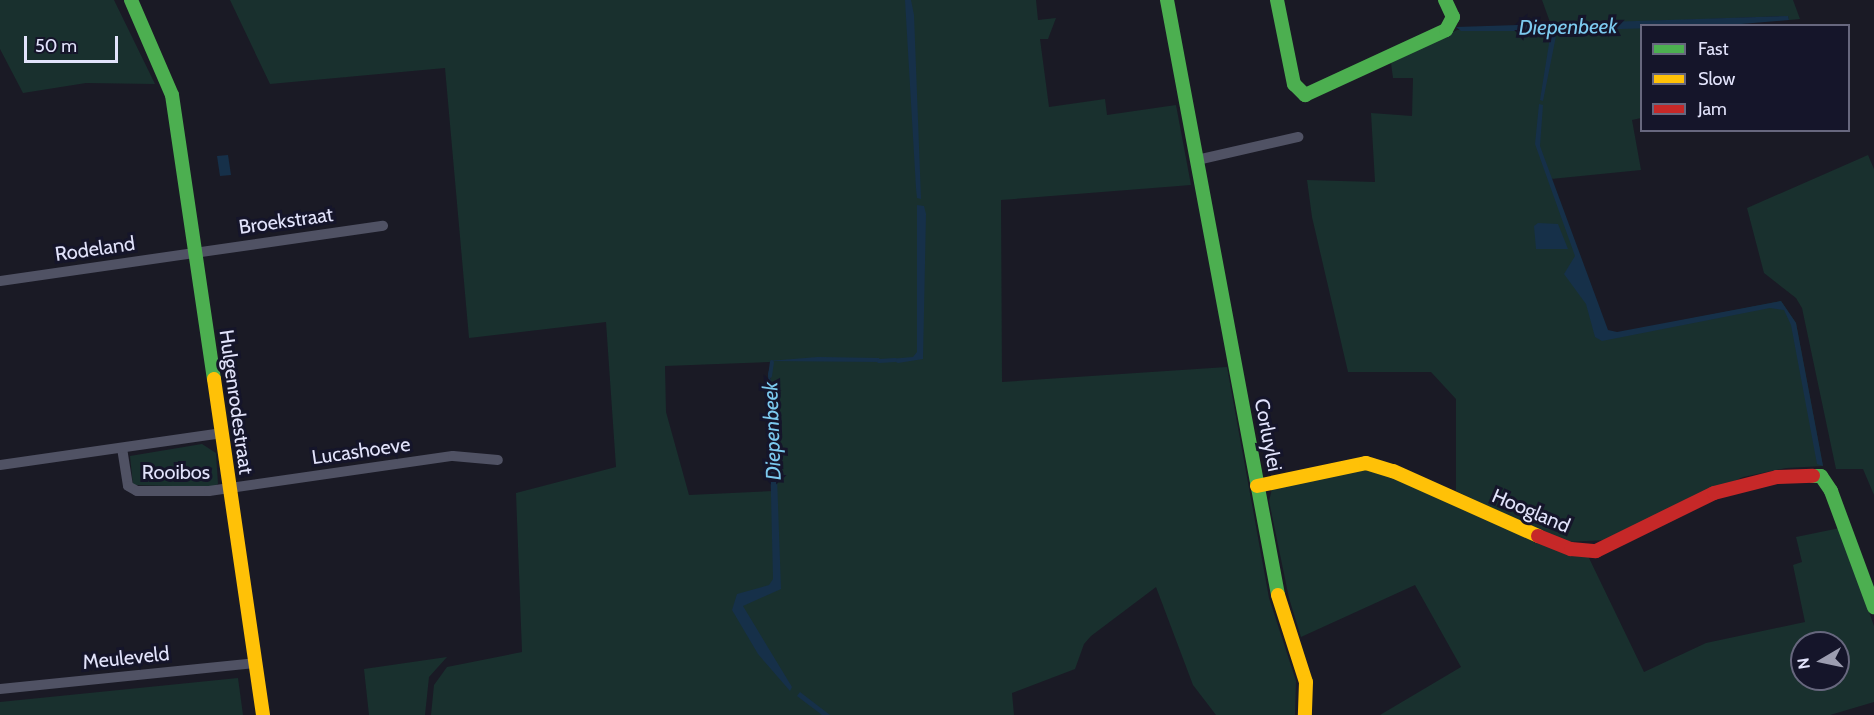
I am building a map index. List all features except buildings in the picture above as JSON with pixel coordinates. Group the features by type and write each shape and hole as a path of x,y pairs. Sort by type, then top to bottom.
{"street":[{"name":"Hulgenrodestraat","path":"131,0 163,67 172,95 263,715"},
{"name":"Corluylei","path":"1167,0 1281,610 1306,682 1305,715"},
{"path":"1277,0 1294,84 1305,95 1446,30 1453,17 1445,0"},
{"path":"1197,160 1298,137"},
{"name":"Broekstraat","path":"195,253 383,226"},
{"name":"Rodeland","path":"0,281 195,253"},
{"name":"Rooibos","path":"0,465 221,433"},
{"name":"Rooibos","path":"122,448 132,490 229,489"},
{"name":"Lucashoeve","path":"229,489 453,456 498,460"},
{"name":"Hoogland","path":"1257,486 1366,463 1393,471 1551,542 1571,549 1596,551 1615,545 1714,494 1777,477 1821,476 1831,491 1874,607"},
{"name":"Meuleveld","path":"0,689 255,663"}],"green space":[{"path":"0,0 114,0 155,84 86,83 23,93 0,49"},
{"path":"230,0 1036,0 1038,20 1056,18 1048,39 1040,39 1049,107 1105,99 1107,115 1176,105 1191,185 1001,200 1002,382 1227,367 1269,598 1296,681 1295,715 1216,715 1193,685 1156,587 1091,636 1084,644 1075,669 1012,693 1014,715 431,715 434,685 447,667 522,652 516,493 616,467 606,322 469,338 445,68 270,84","holes":["770,362 773,491 689,495 666,412 665,366"]},
{"path":"1542,0 1793,0 1800,19 1789,20 1788,16 1551,25"},
{"path":"1640,27 1640,118 1632,120 1641,170 1551,179 1606,335 1781,301 1796,323 1823,466 1786,468 1743,477 1608,540 1565,542 1456,491 1456,399 1431,372 1348,372 1312,217 1307,180 1375,182 1371,113 1412,116 1413,78 1393,78 1391,63 1457,30"},
{"path":"1868,155 1874,169 1874,495 1863,469 1836,469 1802,308 1796,298 1764,273 1747,208"},
{"path":"202,444 216,453 218,484 212,487 133,485 130,456"},
{"path":"1360,467 1392,476 1588,556 1644,672 1706,643 1805,622 1793,565 1802,562 1796,537 1840,528 1874,626 1874,702 1830,715 1380,715 1461,667 1415,585 1301,637 1289,598 1269,501 1272,489"},
{"path":"447,657 429,677 425,715 369,715 364,669"},
{"path":"238,678 243,715 0,715 0,702"}],"water":[{"path":"905,0 911,0 914,15 921,199 917,198 916,188"},
{"path":"1788,16 1789,20 1741,24 1640,24 1640,28 1557,31 1543,101 1540,100 1551,31 1461,31 1456,27"},
{"path":"1539,104 1543,105 1540,146 1608,330 1617,332 1781,301 1796,323 1823,466 1817,464 1791,325 1784,310 1770,308 1602,341 1595,337 1586,304 1564,274 1575,256 1535,144"},
{"path":"228,155 231,175 220,176 217,156"},
{"path":"917,205 924,206 926,214 923,359 898,363 890,359 913,357 917,352"},
{"path":"1538,223 1558,224 1568,249 1536,249 1534,226"},
{"path":"818,357 879,358 881,362 768,361"},
{"path":"768,370 774,392 781,589 743,606 792,687 790,691 758,654 732,610 737,594 769,585 773,579"},
{"path":"800,692 830,715 822,715 797,696"}],"waterway":[{"name":"Diepenbeek","path":"879,361 895,360"},
{"name":"Diepenbeek","path":"770,376 772,362"}],"traffic: fast":[{"path":"131,0 172,95 214,379"},
{"path":"1167,0 1278,595"},
{"path":"1277,0 1294,84 1305,95 1446,30 1453,17 1445,0"},
{"path":"1813,476 1821,476 1831,491 1874,607"}],"traffic: slow":[{"path":"214,379 263,715"},
{"path":"1257,486 1366,463 1393,471 1538,536"},
{"path":"1278,595 1306,682 1305,715"}],"traffic: jam":[{"path":"1538,536 1571,549 1596,551 1714,493 1777,477 1813,476"}]}
